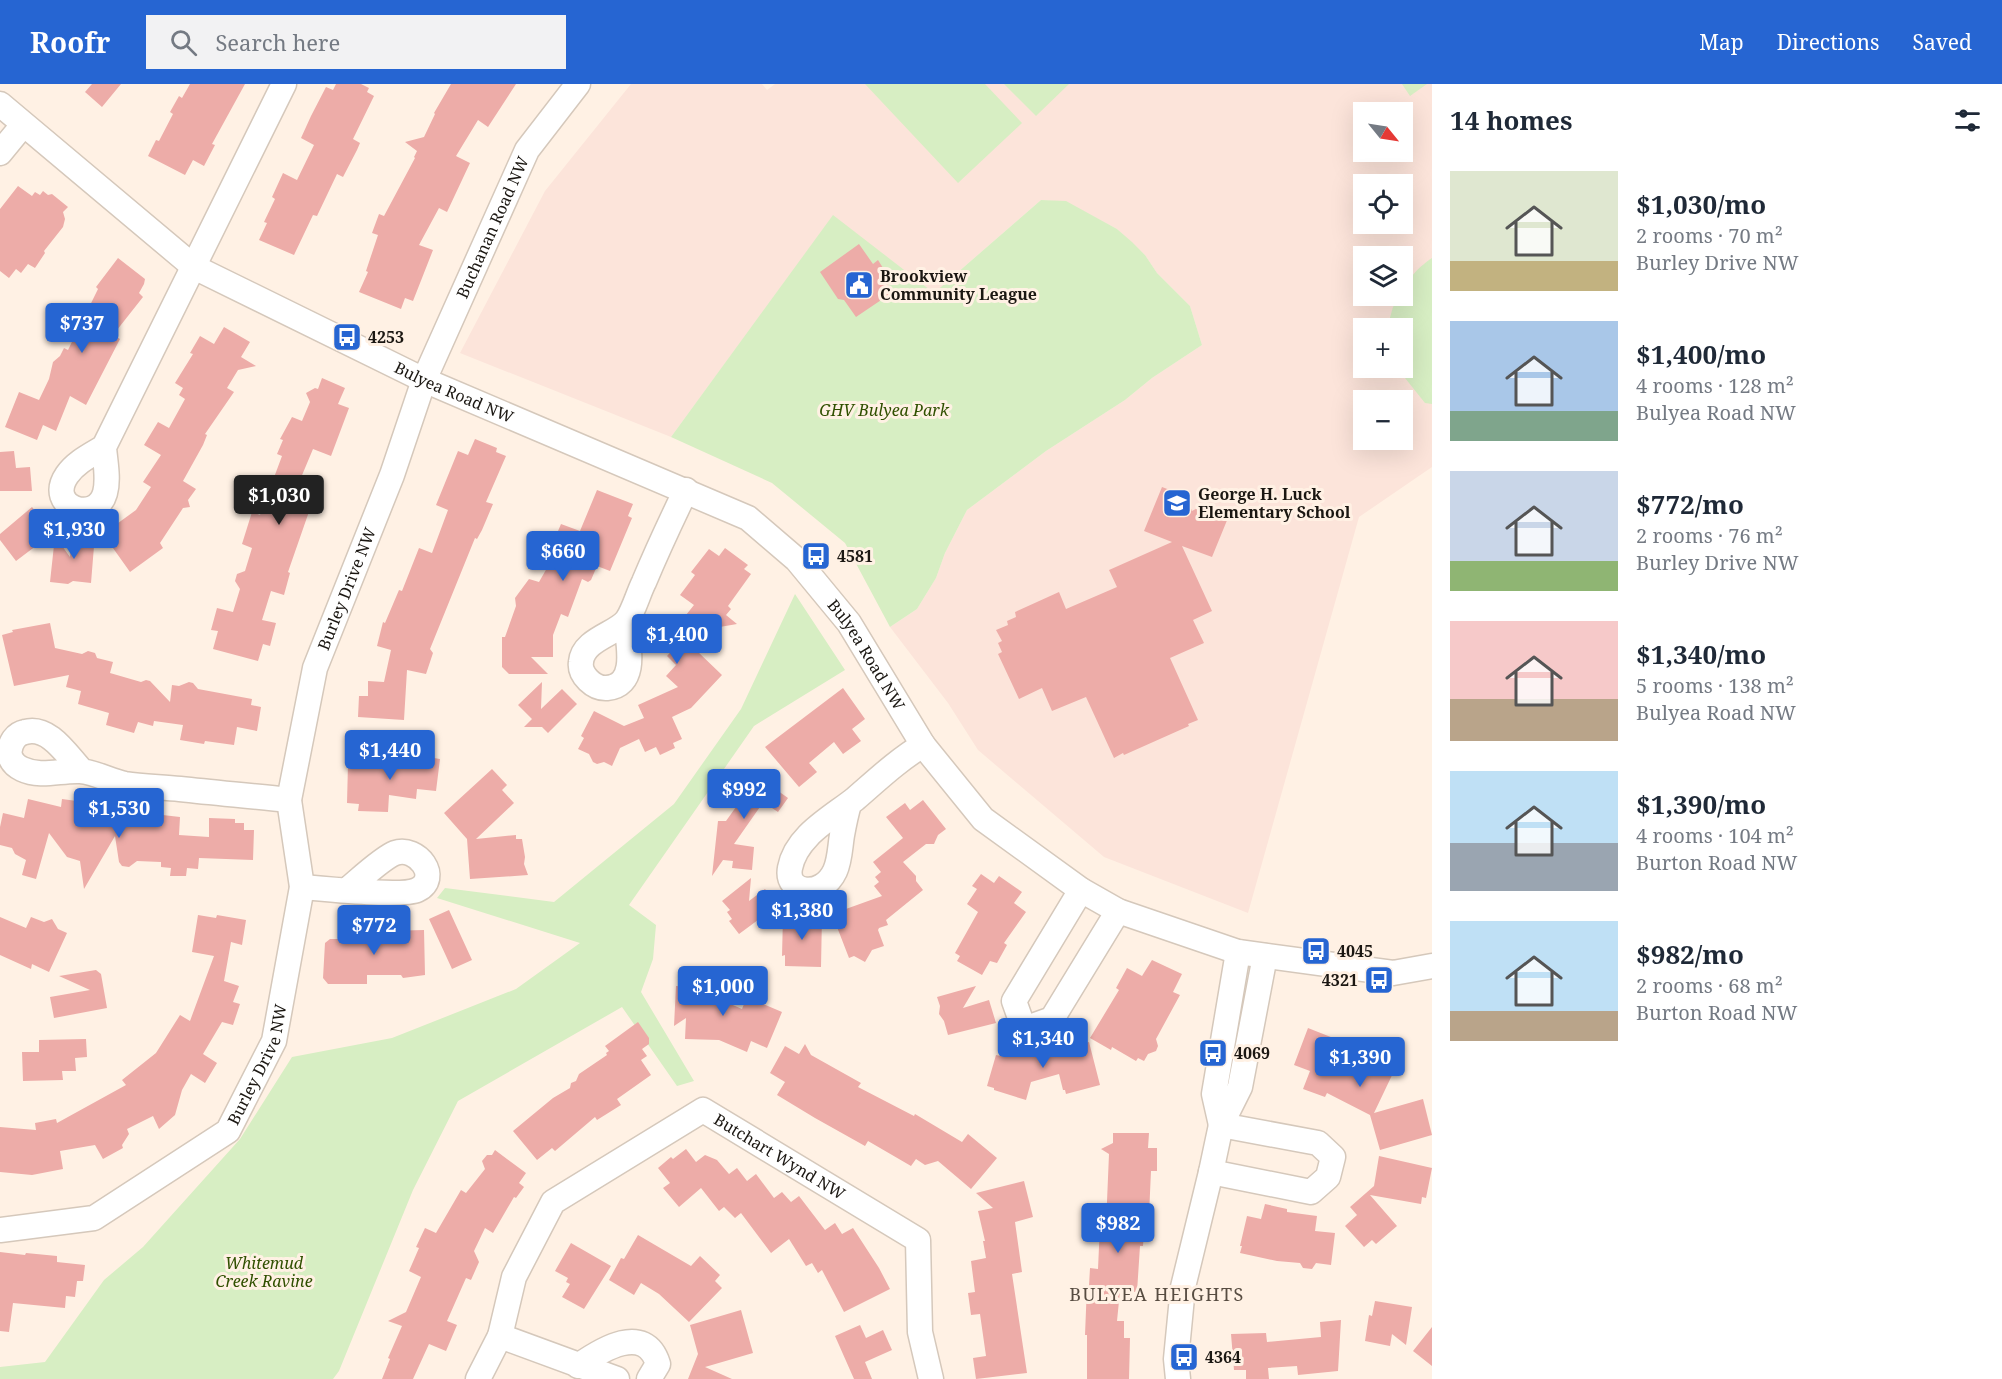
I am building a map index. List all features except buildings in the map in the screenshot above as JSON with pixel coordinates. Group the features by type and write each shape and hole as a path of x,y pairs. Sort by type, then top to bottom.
{"street":[{"path":"104,447 284,84"},
{"name":"Buchanan Road NW","path":"424,380 527,150 578,84"},
{"name":"Bulyea Road NW","path":"0,104 194,267 424,380 748,518 797,560 849,623 923,745 983,819 1081,890 1118,911 1238,952 1393,973 1432,966"},
{"path":"0,153 23,125"},
{"name":"Burley Drive NW","path":"0,1230 94,1218 228,1131 274,1041 302,887 289,800 315,668 392,475 424,380"},
{"path":"626,622 686,490"},
{"path":"849,804 908,754 923,745"},
{"path":"82,771 125,784 289,800"},
{"path":"302,887 347,890"},
{"path":"1081,890 1014,1001 1024,1029 1052,1019 1118,911"},
{"path":"1221,1125 1214,1095 1238,952"},
{"path":"1178,1379 1176,1359 1183,1287 1221,1125 1240,1086 1265,956"},
{"name":"Butchart Wynd NW","path":"478,1379 500,1336 514,1277 553,1202 703,1110 918,1240 920,1332 931,1379"},
{"path":"1211,1172 1311,1192 1328,1177 1333,1157 1318,1143 1221,1125"},
{"path":"500,1336 617,1379"},
{"path":"578,1366 600,1351 628,1341 644,1344 655,1353 658,1364 650,1379"}],"shaded area":[{"name":"George H. Luck Elementary School","path":"631,84 762,84 767,90 775,84 1432,84 1432,467 1359,517 1248,913 1104,857 978,750 948,703 890,627 917,609 936,578 945,553 967,510 1046,451 1125,400 1152,378 1202,345 1190,306 1157,273 1145,255 1117,229 1066,202 1041,200 934,293 833,216 671,437 460,353 545,191"}],"green space":[{"path":"865,84 985,84 1022,123 958,183"},
{"path":"1004,84 1069,84 1036,116"},
{"path":"1402,84 1427,84 1410,96"},
{"name":"GHV Bulyea Park","path":"1041,200 1066,201 1117,229 1132,242 1145,255 1157,273 1190,306 1202,345 1152,378 1125,400 1046,451 967,510 945,553 936,578 917,609 890,627 845,543 772,483 671,437 833,215 934,293"},
{"path":"1432,258 1432,404 1425,403 1405,378 1413,378 1413,318 1390,318 1394,306 1413,306 1413,275"},
{"name":"Whitemud Creek Ravine","path":"795,594 845,670 754,726 629,905 656,925 653,959 641,992 694,1081 677,1086 622,1007 458,1101 413,1190 339,1371 333,1379 0,1379 0,1367 45,1362 104,1280 143,1247 240,1139 292,1057 392,1038 516,989 580,943 437,898 445,888 554,902 674,804 741,709"}],"place":[{"name":"Brookview Community League","path":"859,285"},
{"name":"4253","path":"347,337"},
{"name":"George H. Luck Elementary School","path":"1177,503"},
{"name":"4581","path":"816,556"},
{"name":"4045","path":"1316,951"},
{"name":"4321","path":"1379,980"},
{"name":"4069","path":"1213,1053"},
{"name":"4364","path":"1184,1357"}],"district":[{"name":"BULYEA HEIGHTS","path":"1157,1294"}]}
